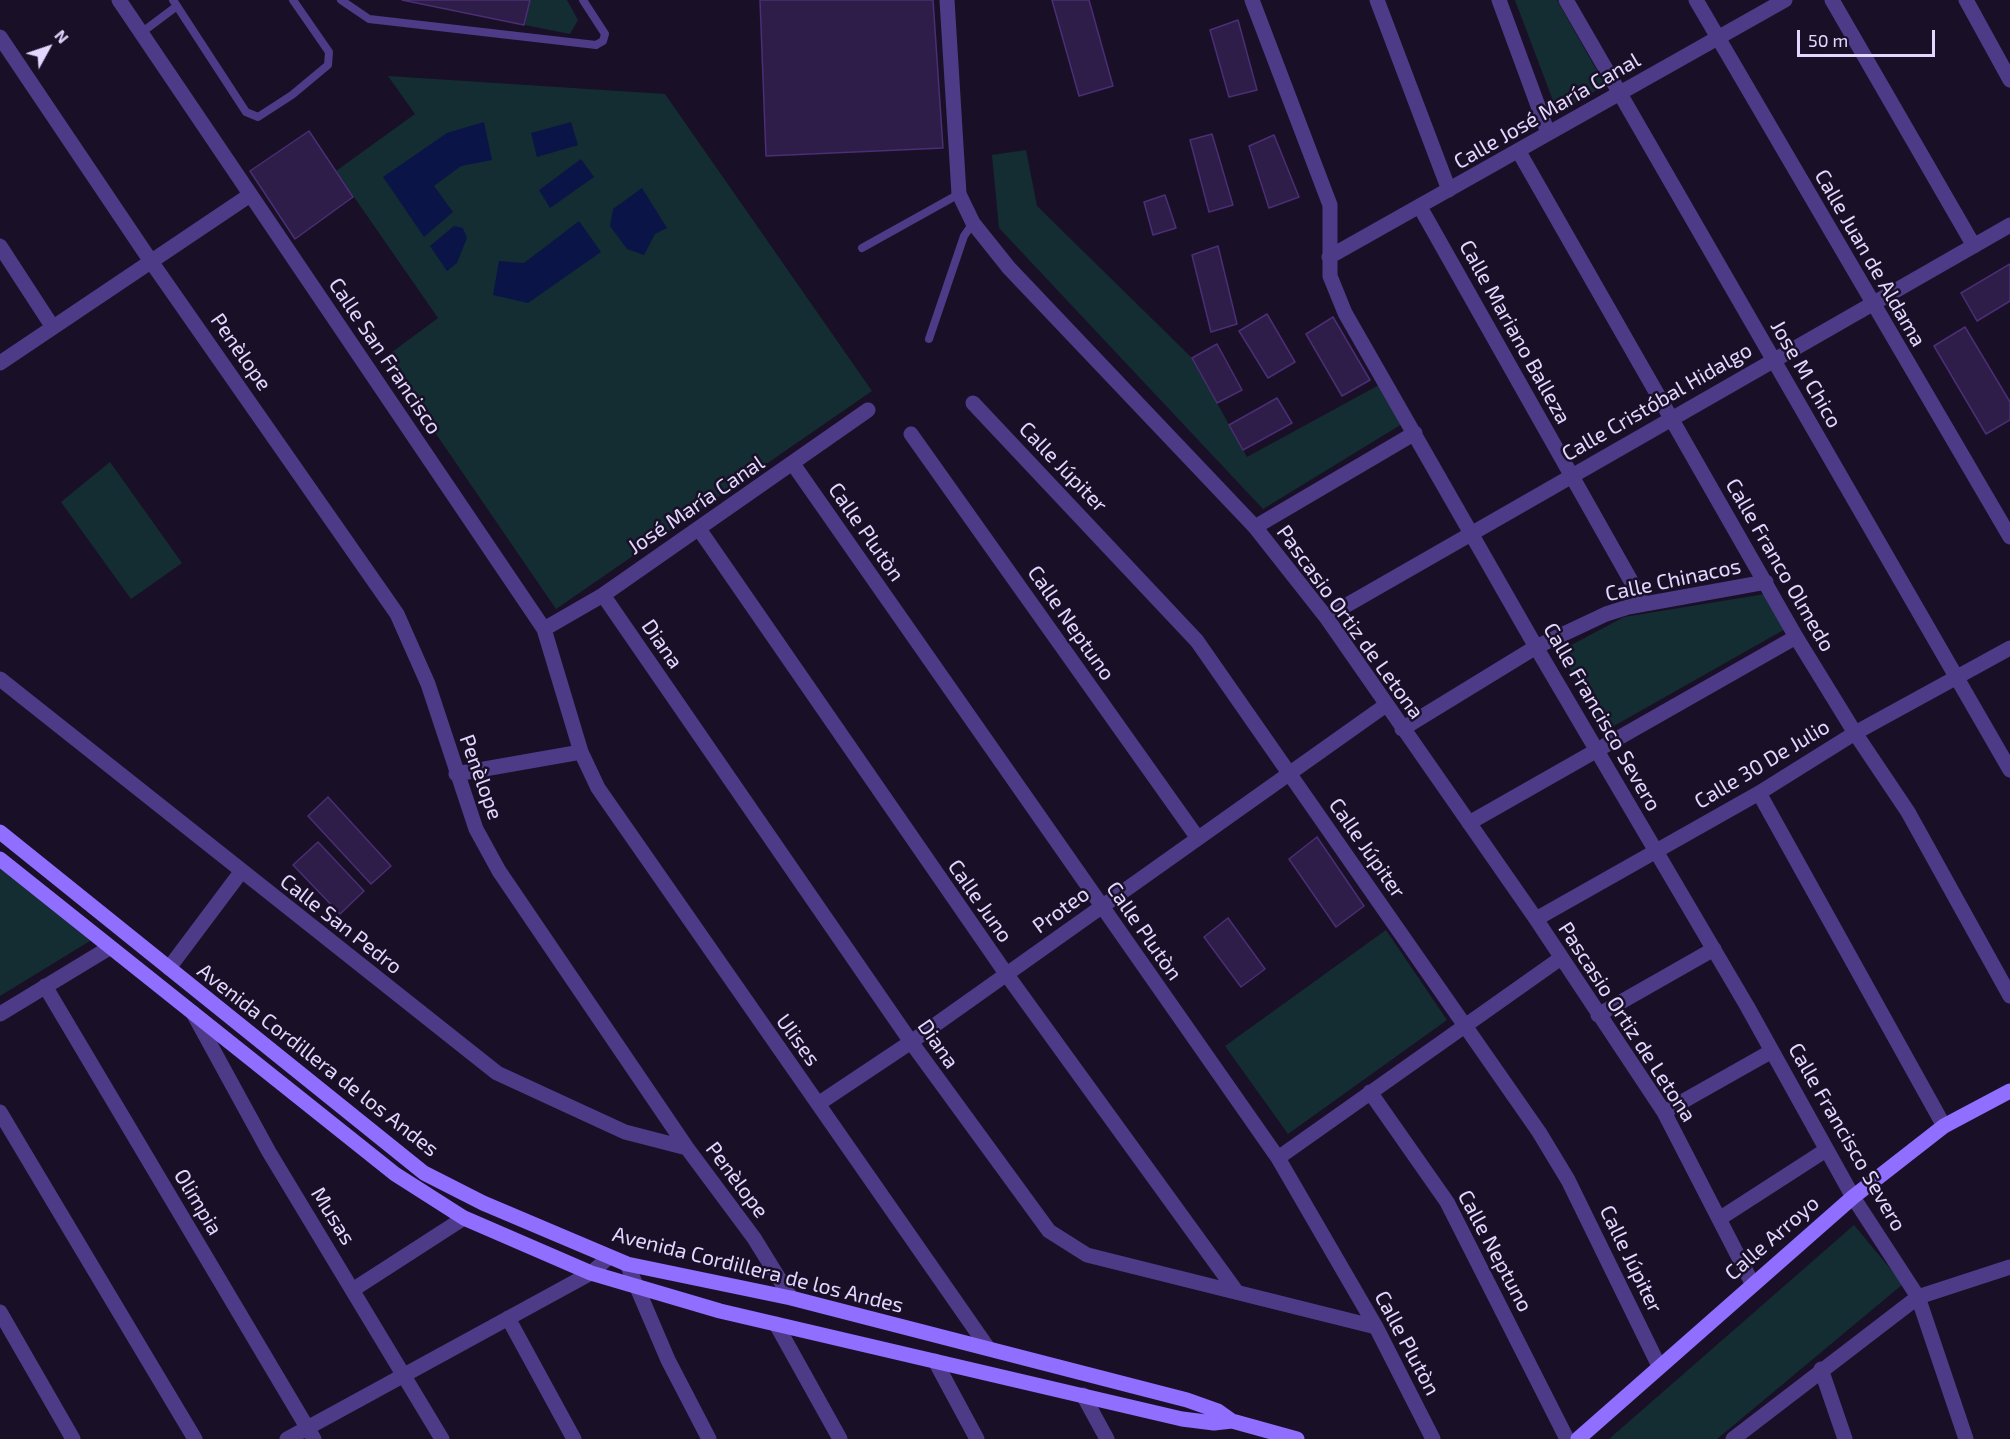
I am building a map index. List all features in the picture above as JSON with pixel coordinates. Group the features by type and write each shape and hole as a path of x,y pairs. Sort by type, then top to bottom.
{"street":[{"name":"Calle San Francisco","path":"119,0 544,629 581,752"},
{"name":"Pascasio Ortiz de Letona","path":"948,0 959,194 973,224 1009,268 1255,527 1326,617 1536,919 1664,1112 1752,1283"},
{"name":"Calle Francisco Severo","path":"1252,0 1330,205 1329,257 1334,290 1536,646 1714,949 1853,1197 1918,1297 1966,1439"},
{"path":"1377,0 1449,190"},
{"path":"1499,0 1548,133"},
{"name":"Jose M Chico","path":"1566,0 2010,770"},
{"name":"Calle Juan de Aldama","path":"1696,0 2010,537"},
{"name":"Calle José María Canal","path":"1329,257 1520,152 1548,133 1785,0"},
{"path":"1832,0 1974,246"},
{"path":"1966,0 2010,80"},
{"name":"Penèlope","path":"0,37 150,260 398,614 428,684 476,830 499,871 687,1148 754,1238 791,1298"},
{"name":"Calle Franco Olmedo","path":"1520,152 1796,637 1855,734 1908,812 2010,996"},
{"path":"0,363 150,260 250,195"},
{"name":"Calle Mariano Balleza","path":"1420,207 1644,604"},
{"name":"Calle Cristóbal Hidalgo","path":"1326,617 2010,225"},
{"path":"0,246 52,326"},
{"name":"Calle Júpiter","path":"973,403 1197,641 1515,1097 1568,1180 1659,1366"},
{"name":"José María Canal","path":"544,629 603,595 868,410"},
{"path":"1255,527 1415,433"},
{"name":"Calle Neptuno","path":"911,434 1197,837"},
{"name":"Calle Plutòn","path":"793,464 1278,1158 1376,1327 1433,1439"},
{"name":"Calle Juno","path":"699,529 1007,975 1236,1291"},
{"name":"Calle Chinacos","path":"1402,729 1536,646 1606,614 1644,604 1766,582"},
{"name":"Diana","path":"603,595 911,1042 1030,1209 1049,1231 1064,1243 1087,1255 1376,1327"},
{"path":"1468,823 1796,637"},
{"name":"Calle 30 De Julio","path":"1536,919 1759,793 1855,734 2010,648"},
{"name":"Calle San Pedro","path":"0,679 497,1073 625,1132 687,1148"},
{"name":"Proteo","path":"818,1104 1007,975 1197,837 1386,705"},
{"path":"456,774 581,752"},
{"name":"Ulises","path":"581,752 598,788 623,826 988,1348"},
{"path":"1759,793 1944,1126"},
{"name":"Avenida Cordillera de los Andes","path":"0,832 424,1173 483,1203 627,1264 791,1298 988,1348 1187,1400 1212,1408 1232,1421 1297,1439"},
{"name":"Avenida Cordillera de los Andes","path":"0,859 395,1174 464,1218 591,1273 720,1311 1182,1419 1214,1423 1232,1421"},
{"path":"169,968 241,872"},
{"path":"0,1014 109,948"},
{"path":"1598,1015 1714,949"},
{"path":"1278,1158 1561,958"},
{"name":"Olimpia","path":"45,986 311,1433"},
{"name":"Musas","path":"193,1013 269,1152 354,1289 442,1439"},
{"path":"1664,1112 1772,1051"},
{"name":"Calle Arroyo","path":"1578,1439 1752,1283 1853,1197 1944,1126 2010,1091"},
{"name":"Calle Neptuno","path":"1370,1092 1447,1202 1567,1439"},
{"path":"0,1112 195,1439"},
{"path":"1719,1219 1826,1150"},
{"path":"354,1289 464,1218"},
{"path":"287,1439 311,1433 406,1376 591,1273 609,1257"},
{"path":"627,1264 668,1360 709,1439"},
{"path":"1733,1439 1821,1369 1918,1297 2010,1267"},
{"path":"0,1312 73,1439"},
{"path":"508,1318 574,1439"},
{"path":"776,1324 840,1439"},
{"path":"935,1361 977,1439"},
{"path":"1821,1369 1845,1439"},
{"path":"1083,1395 1107,1439"}],"lane":[{"path":"141,33 175,3 246,112 258,117 292,95 328,65 329,52 293,0"},
{"path":"340,0 369,19 596,45 603,41 605,34 583,0"},
{"path":"862,248 959,194"},
{"path":"928,339 964,236 973,224"}],"green space":[{"path":"530,0 567,0 578,20 570,34 525,25"},
{"path":"1515,0 1557,0 1605,85 1558,114"},
{"path":"388,76 665,94 872,391 556,609 384,358 438,318 336,171 415,114"},
{"path":"1026,150 1037,206 1192,358 1247,457 1379,385 1402,424 1263,509 999,228 992,155"},
{"path":"110,462 182,563 131,599 61,502"},
{"path":"1765,594 1787,628 1605,731 1560,651 1624,617"},
{"path":"0,863 84,930 90,941 0,996"},
{"path":"1386,930 1447,1020 1288,1134 1225,1046"},
{"path":"1854,1225 1903,1284 1717,1439 1609,1439"}],"shaded area":[{"path":"484,122 492,160 461,166 434,186 453,212 424,237 383,177 447,133"},
{"path":"571,122 578,145 537,157 531,133"},
{"path":"581,159 594,177 550,208 539,190"},
{"path":"642,188 667,228 655,234 644,255 627,249 610,226 613,209"},
{"path":"579,221 601,252 528,303 493,295 499,261 524,263"},
{"path":"454,226 463,228 467,238 457,263 447,271 430,246"}],"building":[{"path":"402,0 530,0 524,25"},
{"path":"760,0 933,0 943,148 766,156"},
{"path":"1052,0 1089,0 1113,86 1079,96"},
{"path":"1238,20 1257,90 1229,97 1210,30"},
{"path":"309,131 353,197 295,239 250,171"},
{"path":"1212,134 1233,205 1209,212 1190,140"},
{"path":"1274,135 1299,197 1269,208 1249,146"},
{"path":"1165,195 1176,228 1153,235 1144,202"},
{"path":"1218,246 1237,324 1211,332 1192,255"},
{"path":"2010,264 2010,301 1977,321 1961,293"},
{"path":"1267,314 1295,362 1268,378 1239,331"},
{"path":"1333,317 1370,380 1342,396 1306,334"},
{"path":"1965,327 2010,402 2010,420 1986,434 1934,346"},
{"path":"1217,344 1242,390 1217,403 1192,358"},
{"path":"1277,398 1292,423 1243,450 1229,425"},
{"path":"328,797 391,866 371,884 308,816"},
{"path":"1317,837 1364,906 1336,927 1289,859"},
{"path":"318,842 364,891 340,914 293,865"},
{"path":"1228,918 1265,969 1241,987 1204,937"}]}
